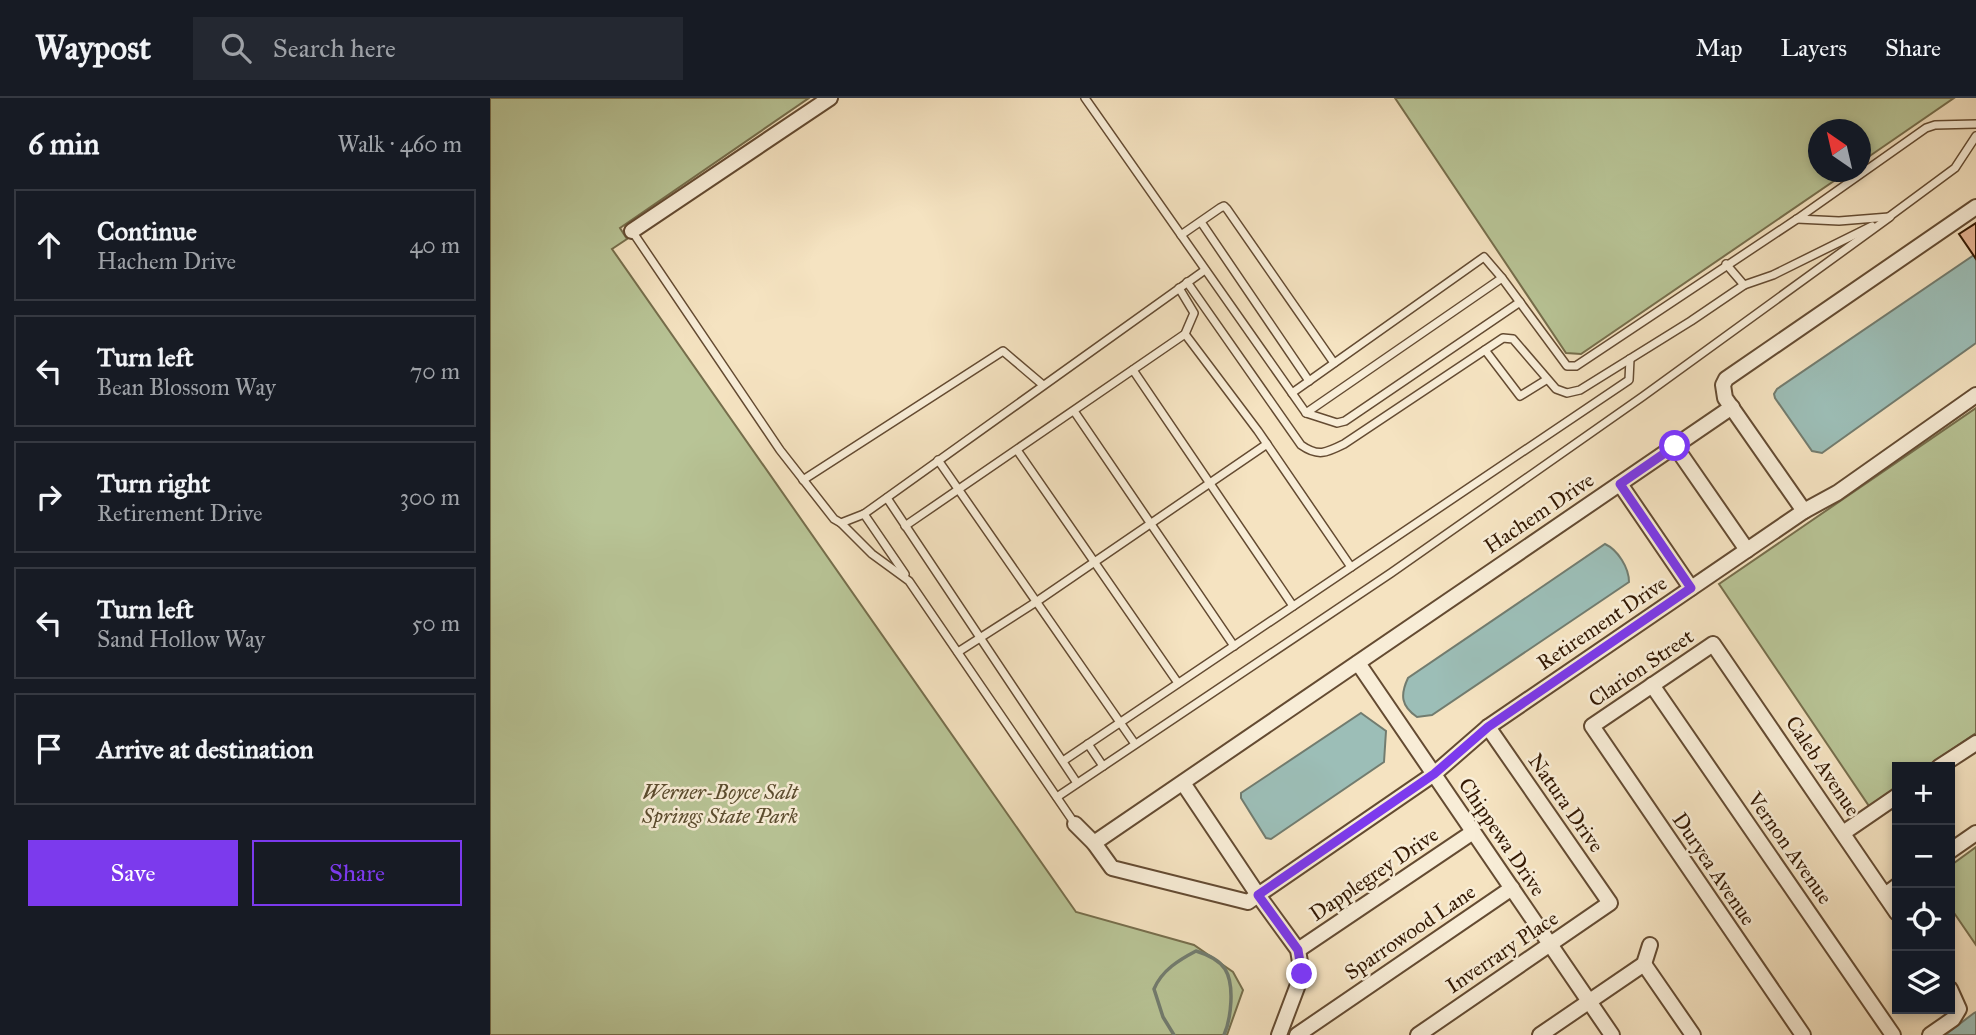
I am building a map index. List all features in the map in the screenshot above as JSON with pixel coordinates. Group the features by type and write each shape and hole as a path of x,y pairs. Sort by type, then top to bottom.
{"street":[{"path":"632,231 830,98"},
{"path":"1804,511 1731,407 1723,385 1729,375 1976,207"},
{"name":"Retirement Drive","path":"1258,895 1434,774 1488,727 1804,511 1837,493 1976,396"},
{"name":"Hachem Drive","path":"1094,843 1731,407"},
{"path":"1675,446 1747,550"},
{"path":"1620,484 1691,588"},
{"name":"Clarion Street","path":"1592,726 1713,644"},
{"name":"Caleb Avenue","path":"1713,644 1843,833 1891,891"},
{"name":"Chippewa Drive","path":"1358,663 1612,1035"},
{"name":"Vernon Avenue","path":"1652,685 1887,1033"},
{"name":"Duryea Avenue","path":"1592,726 1803,1035"},
{"name":"Natura Drive","path":"1488,727 1610,903"},
{"path":"1948,762 1976,743"},
{"path":"1183,782 1298,950 1302,974 1279,1035"},
{"path":"1843,833 1892,799"},
{"path":"1076,824 1112,868 1248,902 1258,895"},
{"name":"Dapplegrey Drive","path":"1298,950 1473,832"},
{"path":"1955,847 1976,833"},
{"name":"Sparrowood Lane","path":"1297,1035 1512,888"},
{"name":"Inverrary Place","path":"1418,1035 1610,903"},
{"path":"1540,1035 1644,964 1650,945"},
{"path":"1644,964 1693,1035"},
{"path":"1930,1035 1953,1019 1959,1009 1955,1000"}],"lane":[{"path":"1085,98 1306,413 1330,421 1345,421 1520,302"},
{"path":"1292,393 1484,257 1567,366 1576,366 1797,219 1926,128 1935,125 1976,124"},
{"path":"1057,797 1391,573 1642,397 1958,166 1976,135"},
{"path":"1181,235 1224,206 1334,363"},
{"path":"1797,219 1839,221 1890,217"},
{"path":"1187,282 1301,445 1312,452 1327,452 1344,444 1508,337 1513,339 1556,389 1567,393 1580,390 1744,285 1773,275 1890,217"},
{"path":"1201,222 1309,381"},
{"path":"632,231 803,480 834,519 872,554 909,581"},
{"path":"1726,264 1744,285"},
{"path":"841,523 864,514 1205,270"},
{"path":"1306,413 1502,278"},
{"path":"905,526 1185,334 1194,313 1179,288"},
{"path":"1185,334 1267,444 1351,568"},
{"path":"1485,350 1520,396 1546,380"},
{"path":"803,480 1003,351 1043,385"},
{"path":"1063,761 1629,380 1630,359"},
{"path":"1133,370 1293,606"},
{"path":"1074,411 1234,646"},
{"path":"958,652 1267,444"},
{"path":"1017,450 1178,683"},
{"path":"938,460 1135,744"},
{"path":"887,498 1077,783"},
{"path":"864,514 1076,824"},
{"path":"1088,744 1103,766"}],"green space":[{"name":"Werner-Boyce Salt Springs State Park","path":"490,98 809,98 620,228 627,239 612,249 1076,912 1194,945 1233,972 1243,990 1227,1035 490,1035"},
{"path":"1395,98 1954,98 1871,155 1871,119 1808,119 1808,182 1832,182 1581,354 1566,353"},
{"path":"1976,408 1976,733 1933,762 1892,762 1892,790 1869,806 1719,584"},
{"path":"1976,847 1976,945 1955,914 1955,862"}],"water":[{"path":"1974,255 1976,343 1822,453 1812,451 1775,398 1777,389"},
{"path":"1605,544 1622,560 1629,582 1432,715 1417,717 1408,709 1403,695 1408,678"},
{"path":"1361,713 1386,731 1384,762 1271,839 1266,838 1241,798 1241,793"},
{"path":"1976,1012 1976,1035 1945,1035 1974,1013"}],"building":[{"path":"1976,223 1976,259 1959,234"}],"waterway":[{"path":"1174,1035 1163,1017 1154,989 1166,971 1196,951 1219,963 1228,976 1231,1002 1224,1035"}],"route":[{"path":"1302,974 1298,950 1258,895 1434,774 1488,727 1691,588 1620,484 1675,446"}]}
